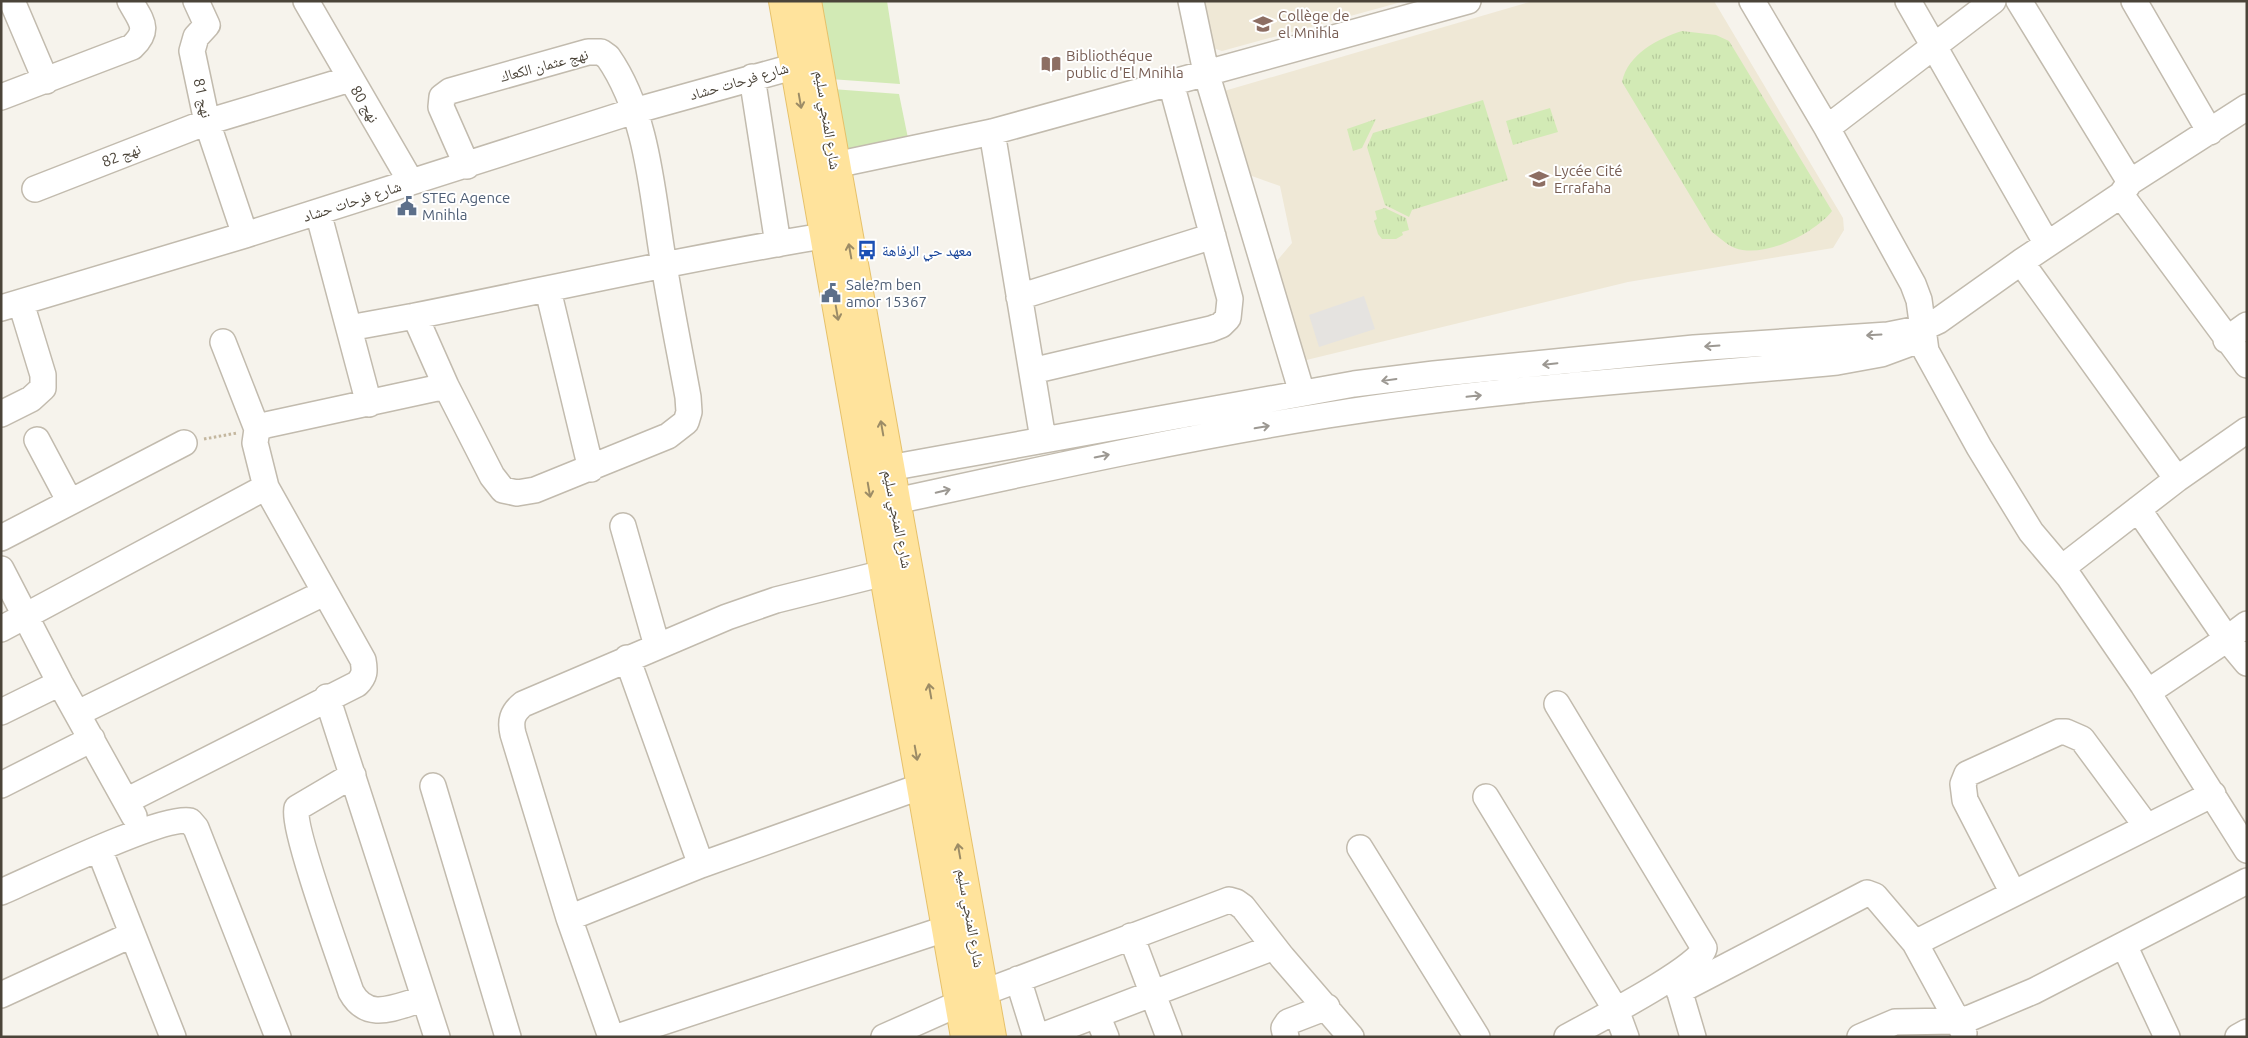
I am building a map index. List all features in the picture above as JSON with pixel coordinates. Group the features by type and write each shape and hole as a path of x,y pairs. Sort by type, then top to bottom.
{"main road":[{"name":"شارع المنجي سليم","path":"783,1 806,63 835,165 992,1037"},
{"name":"شارع المنجي سليم","path":"807,1 806,63 823,236 965,1037"}],"street":[{"path":"12,1 46,81"},
{"name":"نهج 80","path":"306,1 411,182"},
{"path":"1191,1 1206,72 1302,393"},
{"path":"835,165 992,132 1468,1"},
{"path":"1752,1 1826,128 1913,284 1929,329 1926,351 1979,447 2031,532 2062,568 2148,692 2247,850"},
{"path":"1908,1 2047,244"},
{"path":"1826,128 1935,47 1993,1"},
{"path":"2019,1 2125,189 2226,340 2247,365"},
{"path":"2134,1 2210,132"},
{"name":"نهج 81","path":"200,8 207,25 196,37 192,51 207,122 245,235"},
{"path":"1,98 132,47 142,38 136,12"},
{"name":"نهج عثمان الكعاك","path":"466,166 440,102 442,97 450,91 588,52 601,52 613,64 634,111"},
{"name":"شارع فرحات حشاد","path":"11,306 466,166 634,111 806,63"},
{"path":"752,77 778,244"},
{"name":"نهج 82","path":"36,188 207,122 350,79"},
{"path":"1032,371 1221,325 1228,318 1230,299 1171,83"},
{"path":"896,502 1101,456 1328,415 1438,399 1837,362 1881,354 1912,345 1929,329 2021,262 2247,107"},
{"path":"415,316 446,386 492,476 503,490 517,493 535,490 591,469 668,436 686,422 689,412 688,397 647,164 634,111"},
{"path":"992,132 1043,439"},
{"path":"318,212 370,404"},
{"path":"349,328 823,236"},
{"path":"1019,297 1213,236"},
{"path":"2021,262 2177,479"},
{"path":"548,290 591,469"},
{"path":"1,414 31,398 43,388 43,374 11,306"},
{"path":"2226,340 2247,325"},
{"path":"889,468 1302,393 1434,374 1694,348 1888,335 1929,329"},
{"path":"126,801 327,697 357,684 363,678 365,670 363,660 266,487 255,443 257,429 223,342"},
{"path":"1434,374 1438,399"},
{"path":"257,429 266,425 446,386"},
{"path":"2062,568 2177,479 2247,430"},
{"path":"38,440 70,502"},
{"path":"1,538 184,443"},
{"path":"1,629 266,487"},
{"path":"2138,509 2227,639 2247,663"},
{"path":"623,526 657,646"},
{"path":"1,569 60,683 142,830"},
{"path":"611,1037 569,918 513,734 512,717 522,704 657,646 776,600 884,573"},
{"path":"78,714 324,593"},
{"path":"2148,692 2247,624"},
{"path":"627,658 701,864"},
{"path":"1,712 60,683"},
{"path":"327,697 437,1037"},
{"path":"1557,704 1702,941 1704,948 1701,957 1677,984"},
{"path":"2014,893 1965,800 1963,784 1967,774 2060,732 2066,732 2082,739 2147,827"},
{"path":"1,785 92,739"},
{"path":"353,775 297,808 296,820 303,847 351,992 357,1003 364,1009 376,1011 424,999"},
{"path":"433,786 508,1037"},
{"path":"569,918 701,864 922,786"},
{"path":"1915,943 2213,794"},
{"path":"1486,797 1616,1010 1626,1037"},
{"path":"1,892 142,830 183,819 190,821 196,828 278,1037"},
{"path":"1360,848 1477,1037"},
{"path":"99,849 131,935 173,1037"},
{"path":"1961,1029 1970,1018 2034,991 2247,881"},
{"path":"1567,1037 1616,1010 1677,984 1867,893 1875,896 1915,943 1961,1029"},
{"path":"884,1037 985,992 1229,900 1243,906 1274,948 1351,1037"},
{"path":"617,1037 945,929"},
{"path":"1,995 131,935"},
{"path":"1131,936 1169,1037"},
{"path":"2124,945 2167,1037"},
{"path":"1018,979 1038,1037 1102,1026 1154,994 1274,948"},
{"path":"1677,984 1693,1037"},
{"path":"1286,1037 1284,1028 1288,1022 1326,1008"},
{"path":"1860,1037 1899,1029 1961,1029"},
{"path":"2238,1037 2247,1032"}],"path":[{"path":"184,443 257,429"}],"shaded area":[{"name":"Collège de el Mnihla","path":"1199,1 1405,1 1222,51 1207,46"},
{"name":"Lycée Cité Errafaha","path":"1533,1 1714,1 1843,218 1844,230 1833,248 1628,282 1294,363 1270,269 1292,243 1280,186 1238,171 1214,94"},
{"path":"1364,296 1375,329 1319,347 1309,315"}],"green space":[{"path":"815,1 887,1 900,84 830,79"},
{"path":"1682,31 1716,35 1729,41 1832,211 1814,228 1788,242 1760,250 1735,248 1712,232 1622,82 1630,63 1645,49 1663,38"},
{"path":"832,89 899,94 911,153 851,163"},
{"path":"1483,100 1508,180 1412,210 1409,217 1385,205 1367,147 1373,133"},
{"path":"1550,108 1558,132 1513,145 1506,121"},
{"path":"1376,119 1362,148 1353,151 1347,129"},
{"path":"1385,208 1406,218 1409,230 1402,232 1403,235 1396,239 1382,239 1378,234 1374,221 1377,219 1375,211"}],"place":[{"name":"Collège de el Mnihla","path":"1263,24"},
{"name":"Bibliothéque public d'El Mnihla","path":"1051,64"},
{"name":"Lycée Cité Errafaha","path":"1539,179"},
{"name":"STEG Agence Mnihla","path":"407,206"},
{"name":"معهد حي الرفاهة","path":"867,250"},
{"name":"Sale?m ben amor 15367","path":"831,293"}]}
